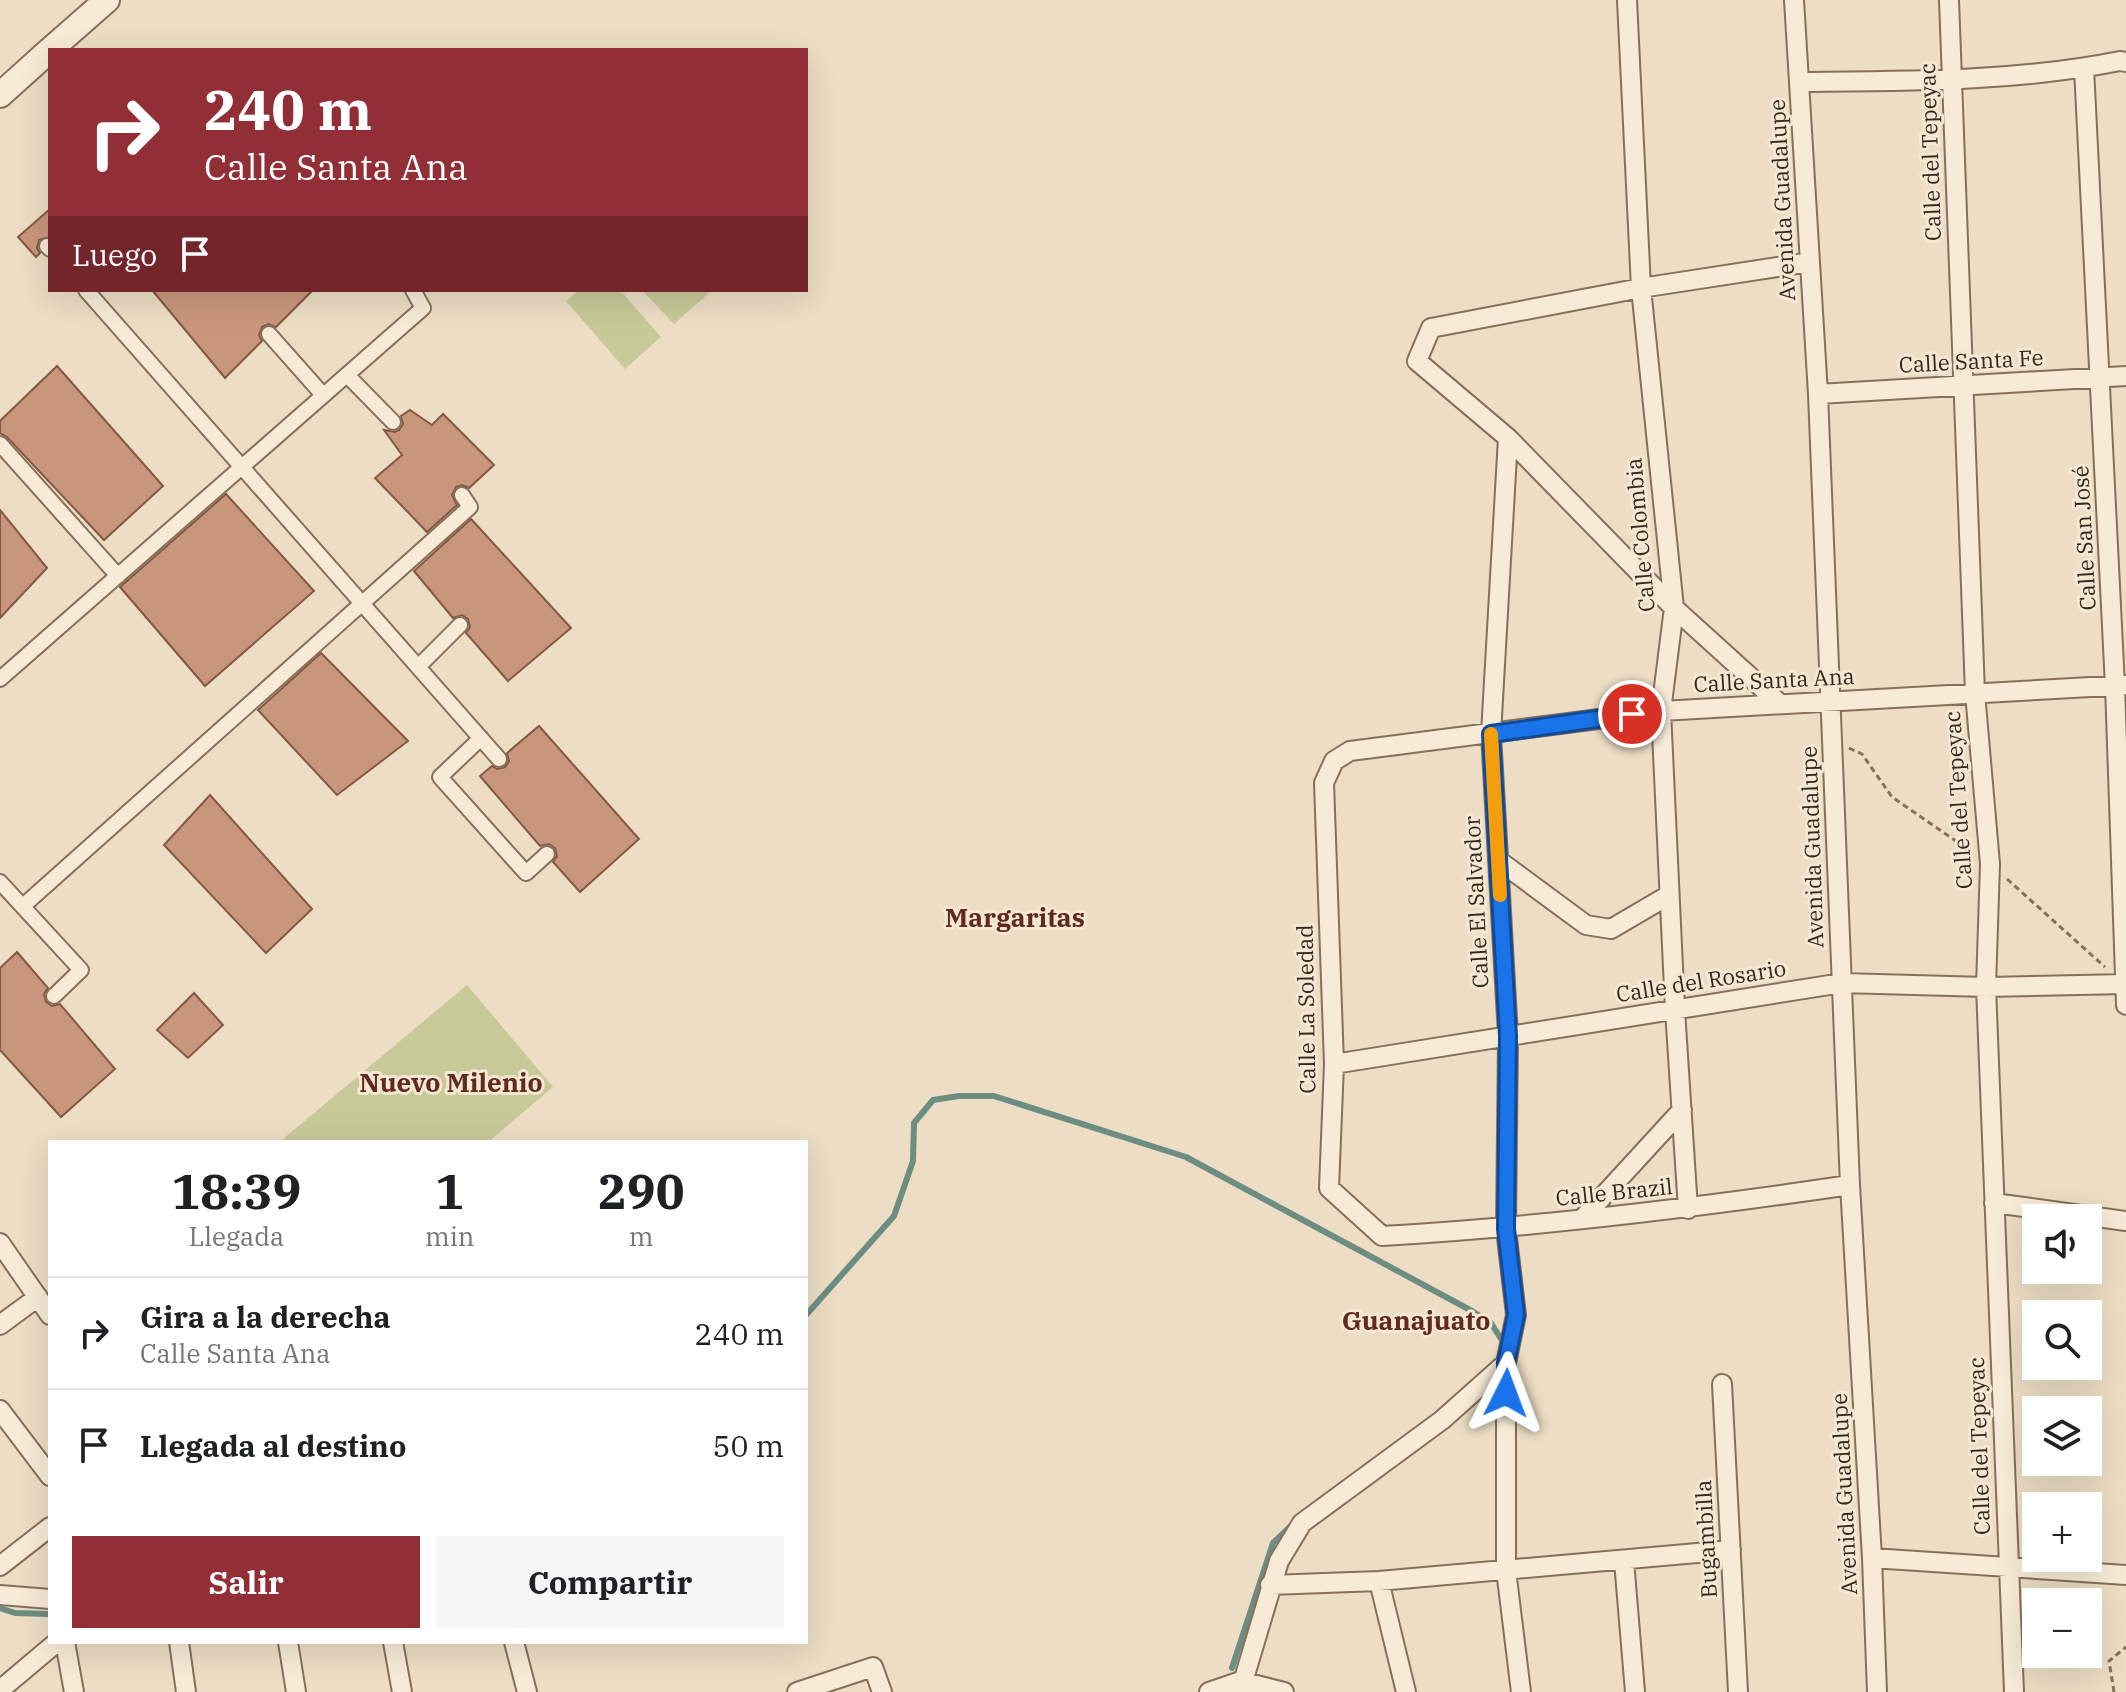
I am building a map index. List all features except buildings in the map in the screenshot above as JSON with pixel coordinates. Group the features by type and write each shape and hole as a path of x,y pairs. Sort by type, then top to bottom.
{"street":[{"name":"Calle Colombia","path":"1627,0 1641,288 1674,608 1661,711 1688,1209"},
{"name":"Avenida Guadalupe","path":"1794,0 1818,394 1850,1185 1877,1692"},
{"name":"Calle del Tepeyac","path":"1949,0 1975,693 1990,864 1986,987 2014,1692"},
{"path":"52,48 95,4"},
{"path":"0,95 48,52"},
{"path":"1799,82 1952,80 2126,62"},
{"name":"Calle San José","path":"2084,68 2120,686 2126,1005"},
{"path":"1779,703 1674,608 1508,438 1417,361 1431,328 1641,288 1810,262"},
{"path":"88,292 499,759"},
{"path":"1,678 423,308 414,292"},
{"path":"269,334 323,395"},
{"path":"347,375 393,422"},
{"name":"Calle Santa Fe","path":"1818,394 2126,376"},
{"name":"Calle El Salvador","path":"1508,438 1491,734 1508,1036 1506,1229 1516,1315 1506,1363 1506,1570 1521,1692"},
{"path":"0,444 118,576"},
{"path":"23,906 470,507 462,495"},
{"path":"418,667 460,625"},
{"name":"Calle Santa Ana","path":"1334,761 1350,751 1661,711 2120,686"},
{"path":"481,738 440,777 526,873 547,854"},
{"name":"Calle La Soledad","path":"1334,761 1324,783 1334,1064 1329,1188 1382,1236"},
{"path":"1498,860 1586,925 1611,929 1669,895"},
{"path":"0,882 81,970 54,996"},
{"name":"Calle del Rosario","path":"1334,1064 1842,983 1986,987 2126,984"},
{"path":"1583,1218 1682,1110"},
{"name":"Calle Brazil","path":"1382,1236 1506,1229 1583,1218 1688,1209 1850,1185"},
{"path":"1994,1203 2126,1221"},
{"path":"0,1243 48,1312"},
{"path":"0,1325 38,1297"},
{"path":"1240,1687 1279,1561 1302,1523 1442,1420 1506,1363"},
{"name":"Bugambilla","path":"1722,1384 1738,1692"},
{"path":"0,1410 48,1473"},
{"path":"0,1566 48,1529"},
{"path":"1270,1585 1379,1581 1731,1550"},
{"path":"1872,1558 2126,1575"},
{"path":"1624,1561 1635,1692"},
{"path":"1379,1581 1406,1692"},
{"path":"0,1595 48,1599"},
{"path":"0,1690 55,1644"},
{"path":"65,1644 74,1692"},
{"path":"179,1644 186,1692"},
{"path":"288,1644 296,1692"},
{"path":"393,1644 402,1692"},
{"path":"515,1644 527,1692"},
{"path":"797,1692 873,1667 882,1692"},
{"path":"1209,1692 1240,1687 1284,1692"}],"path":[{"path":"2114,1692 2109,1661 2126,1647"}],"green space":[{"path":"577,292 622,292 661,337 625,369 566,301"},
{"path":"644,292 710,292 674,324"},
{"path":"467,985 553,1087 490,1140 283,1139"}],"waterway":[{"path":"808,1313 894,1216 913,1161 914,1123 933,1100 994,1096 1186,1157 1472,1311 1491,1323 1503,1342 1502,1348"},
{"path":"1232,1668 1273,1543 1292,1525"},
{"path":"0,1608 15,1613 48,1614"}],"slow traffic":[{"path":"1491,734 1500,895"}],"district":[{"name":"Margaritas","path":"1015,918"},
{"name":"Nuevo Milenio","path":"451,1083"},
{"name":"Guanajuato","path":"1416,1321"}],"route":[{"path":"1506,1393 1506,1363 1516,1315 1506,1229 1508,1036 1491,734 1632,714"}]}
